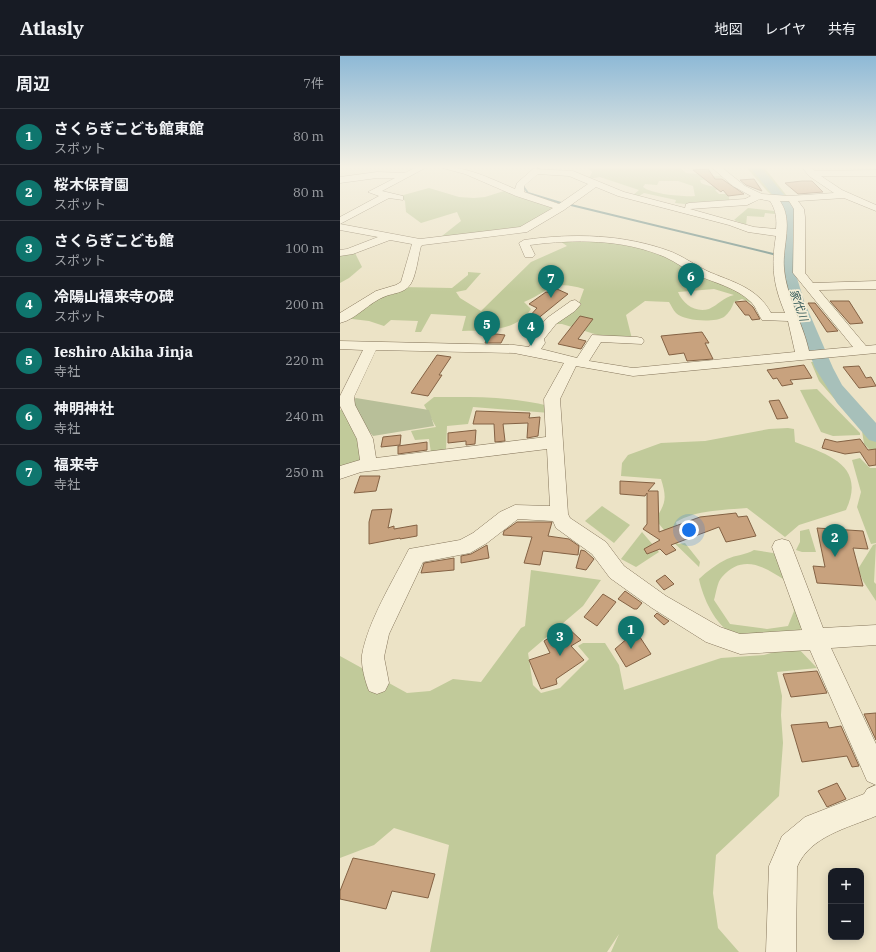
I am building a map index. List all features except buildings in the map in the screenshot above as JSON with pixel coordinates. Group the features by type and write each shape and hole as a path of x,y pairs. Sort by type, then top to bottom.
{"street":[{"path":"340,221 364,208"},
{"path":"340,227 420,242 511,233 523,230 561,208"},
{"path":"675,208 733,223 752,230 781,233"},
{"path":"779,208 782,214 778,251 779,279 805,356"},
{"path":"796,208 800,217 799,273 862,350"},
{"path":"534,224 553,238"},
{"path":"340,253 349,252 391,236"},
{"path":"529,256 524,243 553,238 588,238 620,241 667,254 702,273 748,293 756,300 767,317 792,317"},
{"path":"340,319 364,306 374,298 405,284 409,278 409,270 416,245 420,242"},
{"path":"810,286 841,287 876,285"},
{"path":"533,351 538,343 537,338 547,326 555,318 568,312 575,304"},
{"path":"637,341 597,338 576,362 552,399 559,514 563,523 599,548 617,572 654,599 673,608 714,635 740,644 876,635"},
{"path":"340,345 371,347 491,348 533,351 613,371 652,371 876,349"},
{"path":"369,465 365,439 347,405 347,397 371,347"},
{"path":"340,473 359,466 554,442"},
{"path":"377,683 373,657 378,634 416,555 463,547 480,538 506,517 515,512 559,514"},
{"path":"782,547 816,639 876,772"},
{"path":"781,952 783,866 792,846 815,827 873,804 876,798"}],"green space":[{"path":"406,208 556,209 528,227 495,233 442,236 461,221 457,212 421,223 406,212"},
{"path":"748,208 774,211 775,214 765,213 764,217 747,216 746,225 734,220"},
{"path":"557,239 620,241 655,252 730,284 754,304 742,299 734,302 724,317 713,320 699,320 680,316 675,312 669,302 645,301 626,315 632,339 601,336 562,324 554,324 579,303 584,289 565,285 552,288 524,302 531,309 525,317 509,326 491,330 462,331 466,316 431,314 421,332 415,332 418,321 391,320 384,326 369,321 344,318 401,287 452,288 468,275 468,272 481,273 466,290 456,292 460,298 481,311 531,262 567,246","holes":["714,289 734,295 727,297 709,309 699,310 686,304 678,292"]},
{"path":"354,251 362,267 349,278 340,283 340,253"},
{"path":"811,362 816,362 826,375 835,376 860,411 876,429 876,451 869,449 864,444 862,431 819,381"},
{"path":"817,389 860,433 860,435 833,436 821,432 800,390"},
{"path":"434,397 520,400 549,406 550,413 473,407 468,424 447,426 446,450 431,453 429,439 415,440 411,431 436,427 424,405"},
{"path":"356,398 429,410 434,426 373,436 363,424 351,401"},
{"path":"340,410 343,410 362,439 364,461 340,470"},
{"path":"769,429 794,429 795,442 832,458 841,464 848,473 851,483 851,495 846,510 799,525 785,537 747,508 710,511 684,518 676,522 678,529 675,540 678,544 685,543 700,562 699,567 664,533 664,530 655,519 663,505 665,496 661,479 621,476 622,463 628,455 661,443 705,441"},
{"path":"860,458 870,468 876,468 876,543 871,544 857,507 861,492 852,460"},
{"path":"602,506 630,525 614,543 585,521"},
{"path":"809,529 816,552 802,552 796,550 800,542 800,531"},
{"path":"642,532 659,552 636,567 621,559"},
{"path":"876,544 874,582 876,584 876,601 863,581 858,569 873,545"},
{"path":"754,550 779,554 786,581 762,567 746,564 738,566 730,570 720,579 714,600 730,624 767,629 788,626 794,611 791,599 793,598 802,624 799,634 747,636 733,634 715,618 703,594 699,579 723,561"},
{"path":"531,570 601,580 583,606 528,653 533,685 541,693 560,688 589,659 578,646 583,643 605,643 619,665 624,690 721,658 764,655 796,646 817,668 777,672 782,696 781,715 783,743 779,796 716,855 713,893 718,928 739,952 611,952 619,934 607,952 430,952 449,845 394,828 374,845 340,858 340,656 407,693 430,691 453,679 481,682 521,628 525,626"}],"waterway":[{"path":"583,208 773,254"},
{"name":"家代川","path":"789,208 790,222 788,266 792,290 796,301 829,378 844,399 876,435"},
{"name":"家代川","path":"782,255 788,256"}],"place":[{"name":"神明神社","path":"691,296"},
{"name":"福来寺","path":"551,298"},
{"name":"Ieshiro Akiha Jinja","path":"487,344"},
{"name":"冷陽山福来寺の碑","path":"531,346"},
{"name":"桜木保育園","path":"835,557"},
{"name":"さくらぎこども館東館","path":"631,649"},
{"name":"さくらぎこども館","path":"560,656"}]}
